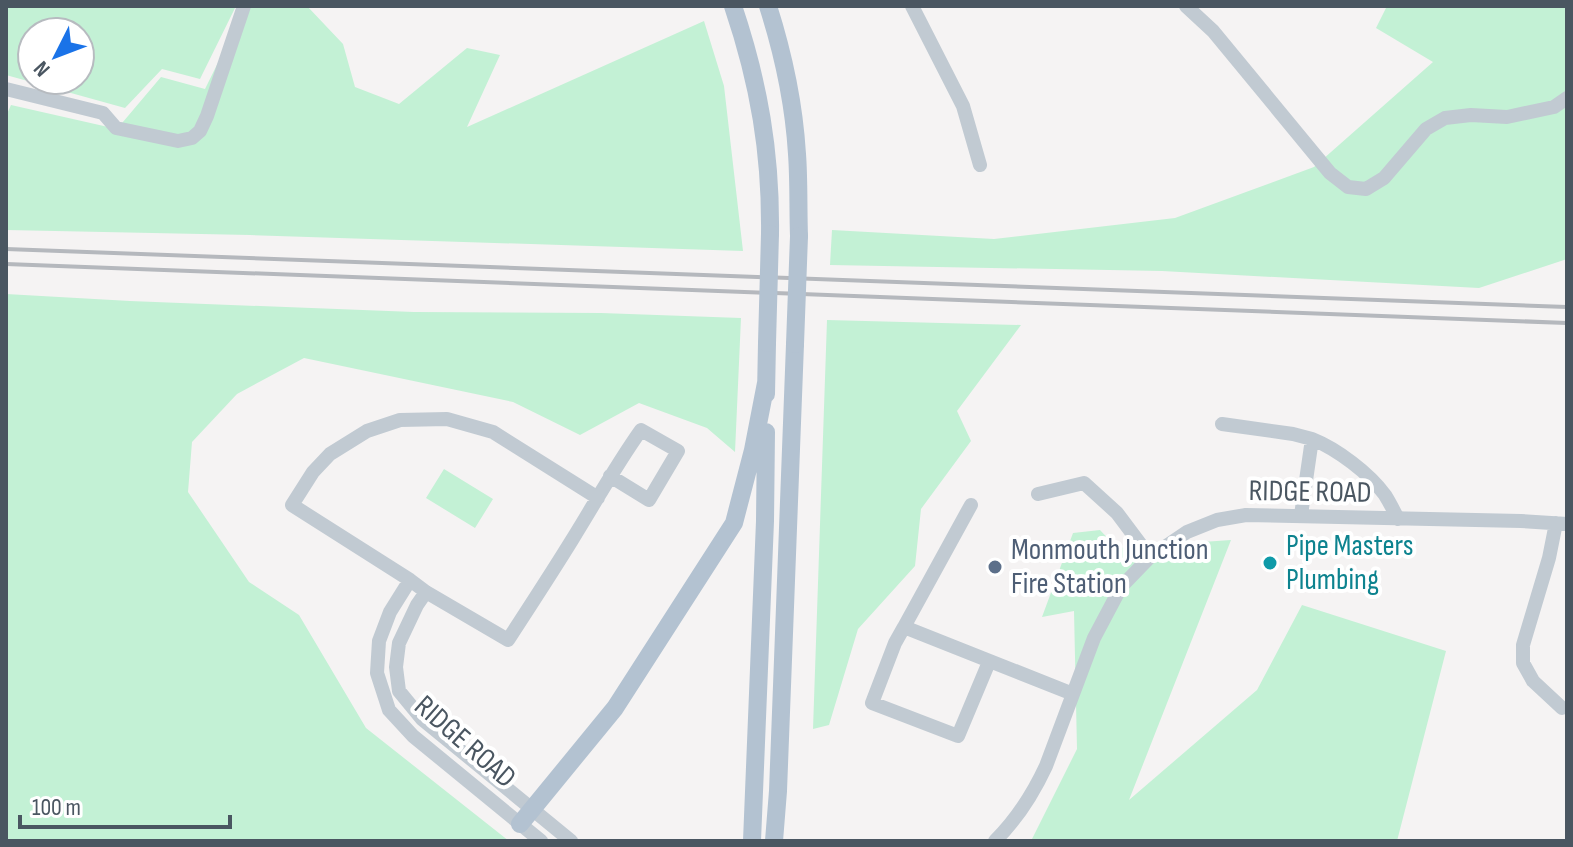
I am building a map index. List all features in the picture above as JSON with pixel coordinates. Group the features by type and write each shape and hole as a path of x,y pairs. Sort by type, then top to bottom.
{"main road":[{"path":"733,6 760,99 769,170 765,521 752,841"},
{"path":"768,6 786,77 797,153 799,236 774,841"},
{"path":"520,824 615,708 734,523 766,383"},
{"path":"778,791 789,841"}],"street":[{"path":"6,89 103,113 116,128 178,141 192,138 200,131 207,116 244,6"},
{"path":"912,6 963,106 980,165"},
{"path":"1186,6 1213,31 1330,173 1348,187 1366,189 1384,178 1426,129 1445,118 1471,115 1507,117 1554,107 1567,98"},
{"path":"598,498 493,432 447,419 400,420 367,431 330,454 313,472 292,505 426,592 508,640 598,498 610,476 641,430 678,451 649,500 610,476"},
{"path":"1222,424 1293,434 1330,446 1385,495 1398,519"},
{"path":"1301,515 1312,439"},
{"path":"1038,494 1084,483 1117,513 1150,557"},
{"path":"971,505 895,643 872,703 958,736 989,662"},
{"name":"RIDGE ROAD","path":"995,841 1037,786 1094,638 1121,587 1150,557 1187,532 1217,520 1246,515 1562,524"},
{"path":"1562,524 1523,645 1523,663 1533,681 1562,708"},
{"name":"RIDGE ROAD","path":"410,580 390,612 379,641 377,673 389,710 413,736 541,841"},
{"name":"RIDGE ROAD","path":"426,592 399,643 396,667 399,691 422,719 571,841"},
{"path":"904,627 1073,694"}],"green space":[{"path":"6,6 236,6 200,79 162,69 125,108 82,96 96,96 96,16 16,16 16,78 6,75"},
{"path":"246,6 307,6 343,44 355,87 399,104 467,48 500,55 467,127 704,21 724,86 743,251 6,230 6,116 11,105 117,129 161,77 205,89"},
{"path":"1387,6 1567,6 1567,259 1479,288 1162,271 830,265 832,230 994,239 1175,218 1314,167 1433,62 1376,28"},
{"path":"6,294 414,312 601,313 741,318 735,452 707,428 639,403 580,435 513,402 304,358 237,394 192,442 188,492 249,582 299,615 366,728 509,841 6,841"},
{"path":"827,320 1021,325 957,411 971,441 921,509 915,566 858,629 829,725 813,729"},
{"path":"444,469 493,499 475,528 426,498"},
{"path":"1100,530 1117,548 1231,540 1129,800 1257,690 1302,605 1446,651 1397,841 1031,841 1077,749 1074,611 1042,617 1073,533"}],"railway":[{"path":"6,249 1567,307"},
{"path":"6,264 1567,323"}],"place":[{"name":"Pipe Masters Plumbing","path":"1270,563"},
{"name":"Monmouth Junction Fire Station","path":"995,567"}]}
